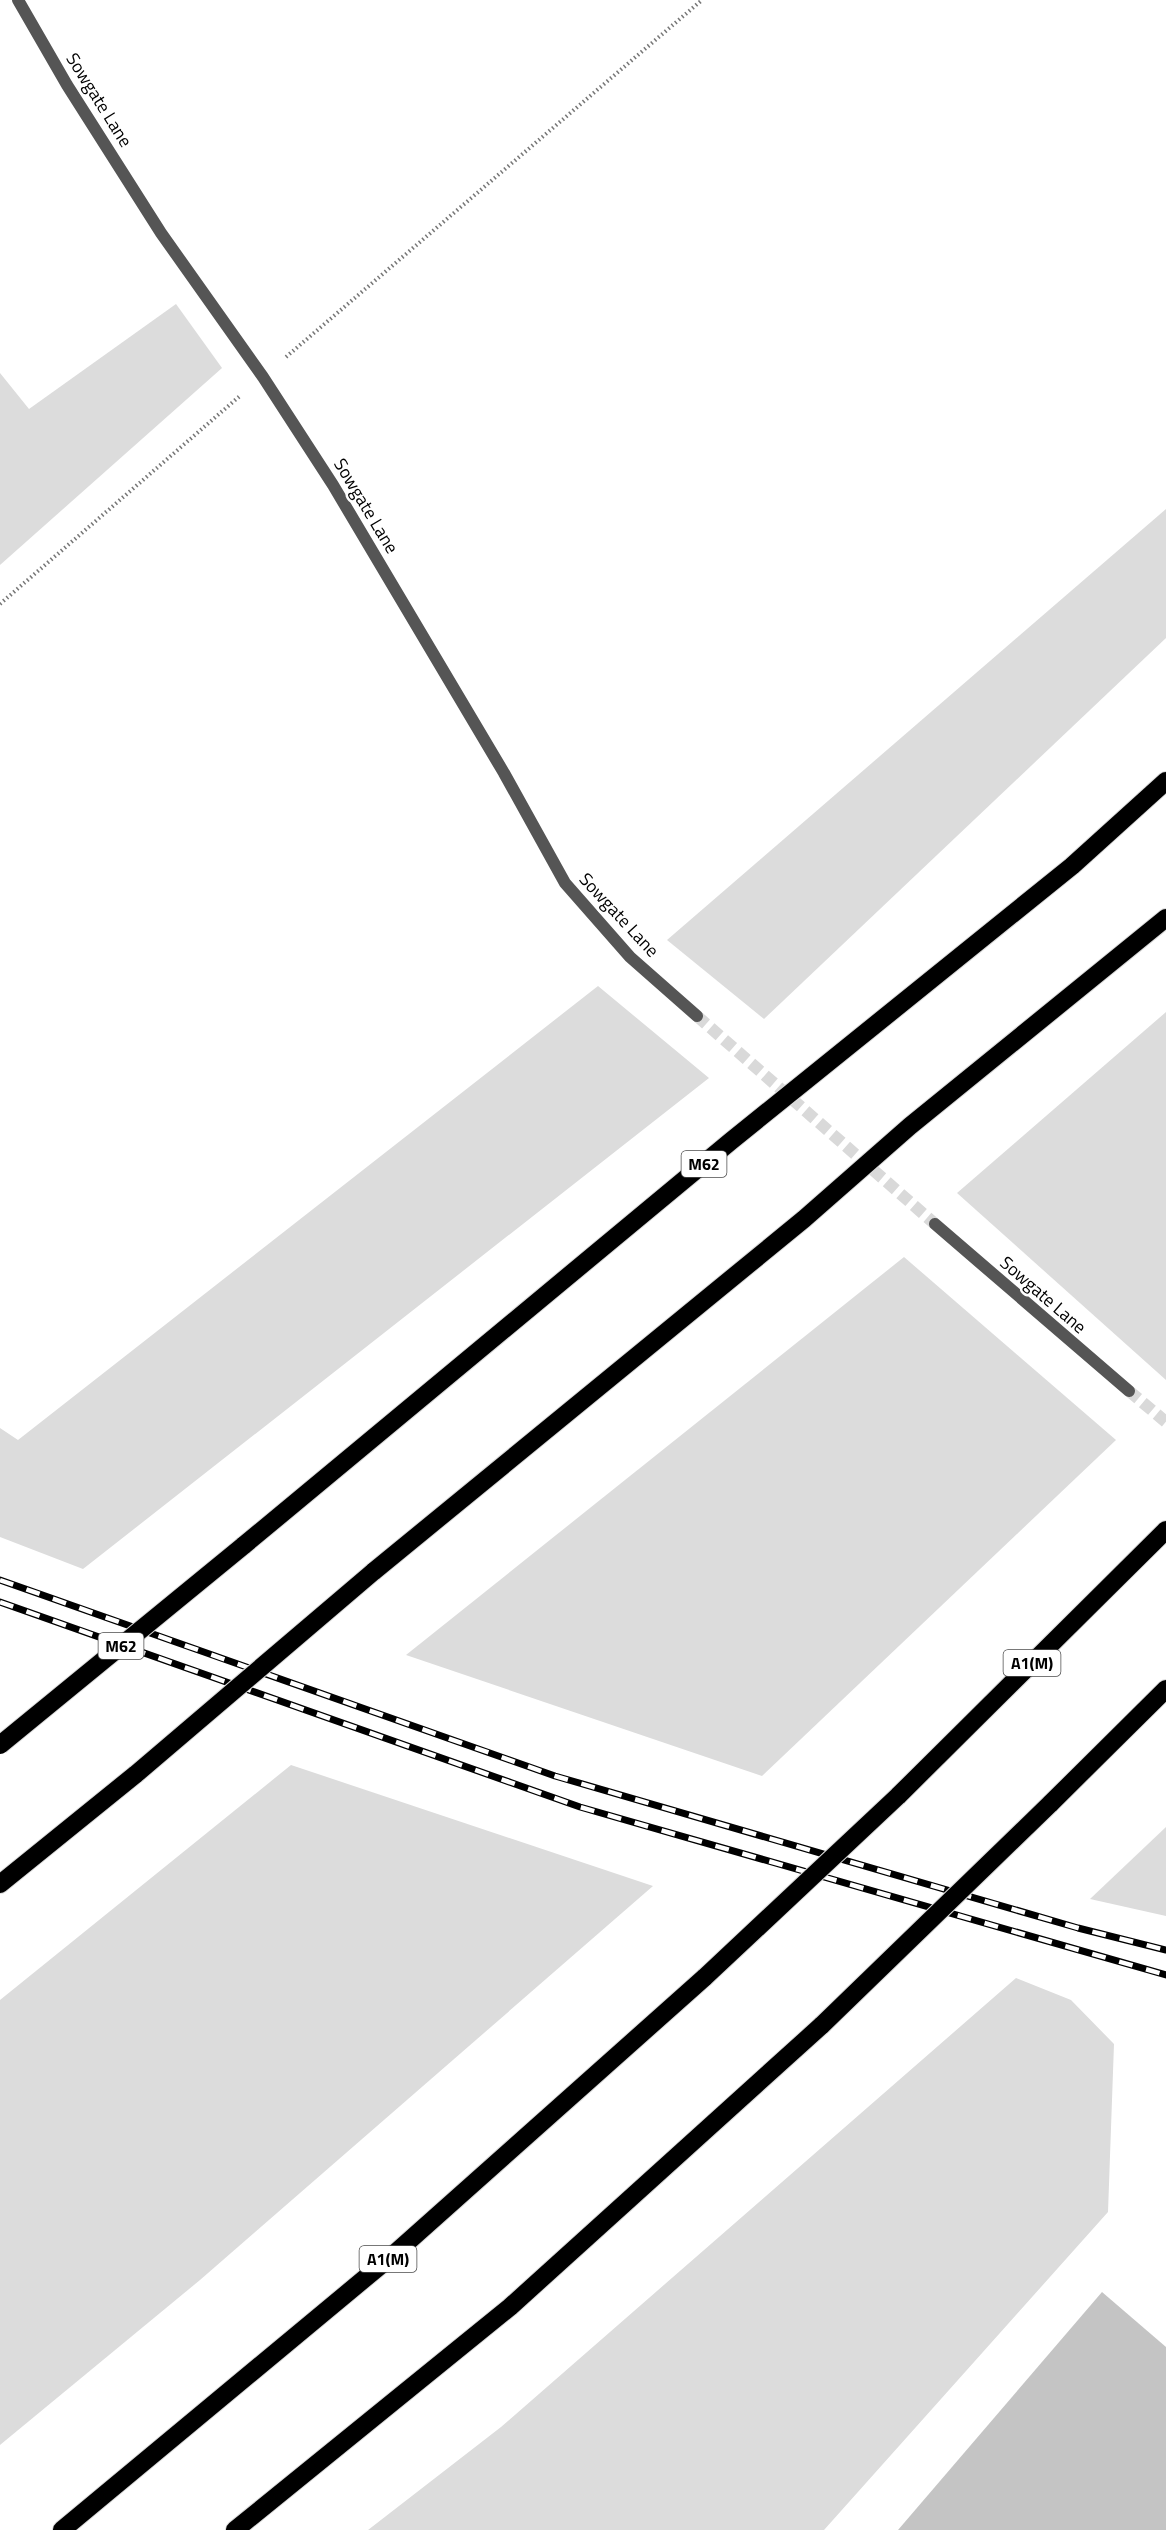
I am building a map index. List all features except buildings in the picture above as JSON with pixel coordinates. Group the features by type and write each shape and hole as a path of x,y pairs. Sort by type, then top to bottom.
{"highway":[{"name":"M62","path":"0,1745 731,1141 1072,866 1166,781"},
{"path":"0,1884 136,1774 373,1572 804,1219 910,1126 1166,918"},
{"name":"A1(M)","path":"62,2530 393,2255 705,1977 898,1796 1166,1530"},
{"path":"236,2530 510,2307 822,2025 1166,1689"}],"street":[{"name":"Sowgate Lane","path":"18,0 67,85 161,233 263,377 333,485 408,610 565,883 630,957 697,1016"},
{"name":"Sowgate Lane","path":"935,1224 1129,1391"}],"path":[{"path":"0,604 702,0"}],"shaded area":[{"path":"176,304 222,368 0,565 0,373 29,409"},
{"path":"1166,509 1166,638 764,1019 667,940"},
{"path":"598,986 709,1078 83,1569 0,1537 0,1428 18,1440"},
{"path":"1166,1012 1166,1380 957,1193"},
{"path":"904,1257 1116,1440 762,1776 406,1655"},
{"path":"291,1765 653,1886 200,2280 0,2445 0,2000"},
{"path":"1166,1827 1166,1916 1090,1899"},
{"path":"1016,1978 1071,2000 1114,2044 1108,2212 824,2530 368,2530 501,2427"}],"tunnel":[{"path":"697,1016 935,1224"},
{"path":"1129,1391 1166,1422"}],"railway":[{"path":"0,1580 555,1776 1078,1928 1166,1950"},
{"path":"0,1602 580,1807 1166,1975"}]}
